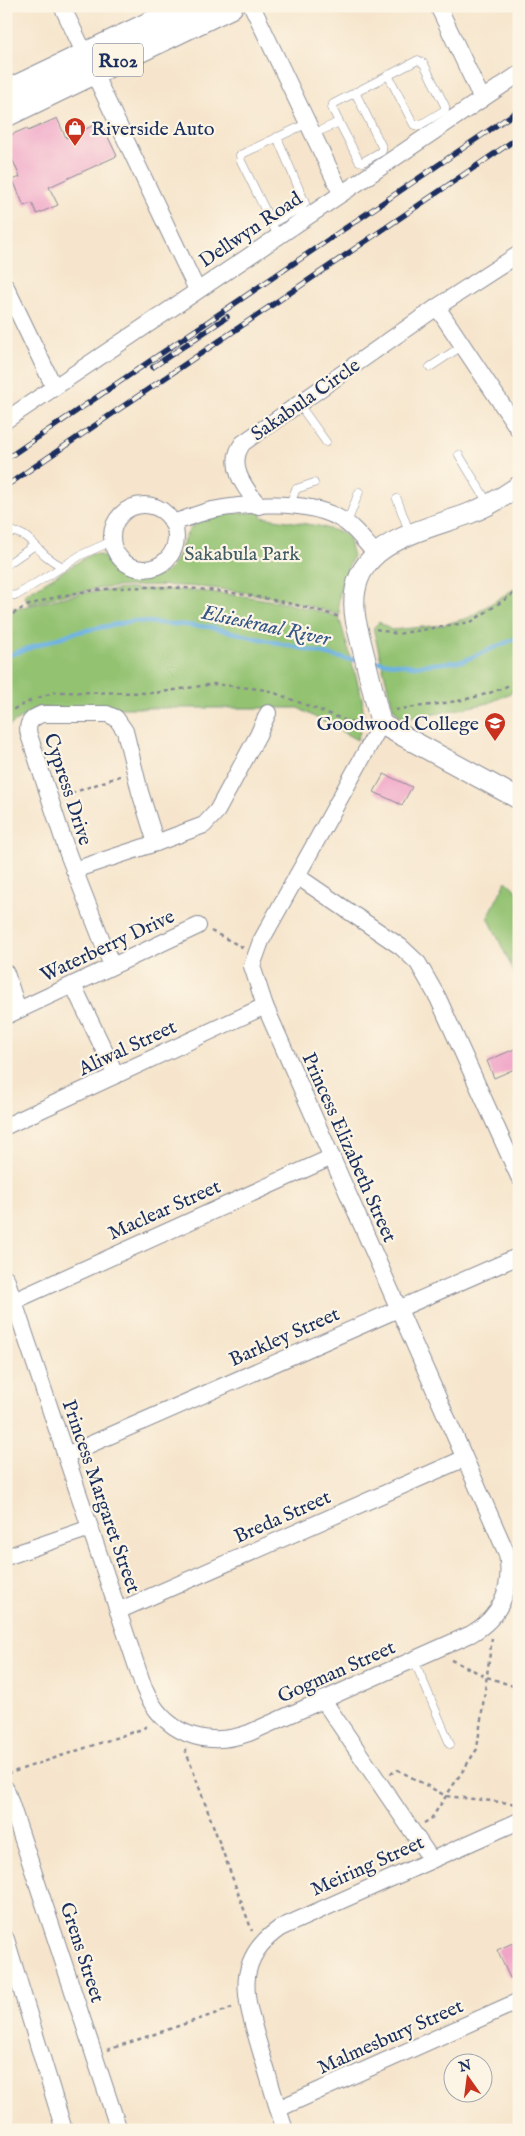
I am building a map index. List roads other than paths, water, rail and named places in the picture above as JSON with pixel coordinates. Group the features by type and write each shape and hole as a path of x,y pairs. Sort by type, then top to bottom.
{"main road":[{"name":"R102","path":"6,114 189,6"},
{"name":"R102","path":"6,93 90,63 230,6"}],"street":[{"path":"62,6 197,290"},
{"path":"252,6 341,193"},
{"path":"438,6 482,98"},
{"name":"Dellwyn Road","path":"6,420 197,290 275,230 341,193 519,74"},
{"name":"Sakabula Circle","path":"259,506 244,487 240,477 236,457 243,443 436,307 519,254"},
{"path":"6,287 54,387"},
{"path":"436,307 519,430"},
{"path":"519,486 489,505 394,540 375,553 362,572 356,587 354,606 356,623 379,721 519,799"},
{"path":"152,506 161,510 172,523 176,535 174,548 168,558 158,566 146,569 134,568 123,562 115,553 112,541 112,530 116,520 133,507 152,506"},
{"path":"172,523 210,511 259,506 289,506 326,512 347,523 375,553"},
{"path":"74,870 194,830 211,819 258,735 268,713"},
{"name":"Cypress Drive","path":"112,966 74,870 27,730 32,718 42,714 107,714 116,718 125,731 140,792 156,843"},
{"name":"Princess Elizabeth Street","path":"379,721 255,954 252,966 265,1006 463,1459 507,1554 509,1577 504,1598"},
{"path":"297,876 401,947 418,963 438,998 519,1176"},
{"name":"Waterberry Drive","path":"12,1013 198,926"},
{"path":"6,973 12,1013"},
{"path":"72,985 116,1075"},
{"name":"Aliwal Street","path":"6,1126 265,1006"},
{"name":"Maclear Street","path":"14,1301 332,1157"},
{"name":"Barkley Street","path":"66,1455 519,1256"},
{"name":"Princess Margaret Street","path":"6,1278 144,1688 153,1705 170,1722"},
{"name":"Breda Street","path":"118,1611 463,1459"},
{"path":"6,1557 90,1528"},
{"name":"Gogman Street","path":"170,1722 199,1738 211,1740 237,1737 481,1629 496,1614 504,1598"},
{"path":"323,1700 431,1859"},
{"name":"Grens Street","path":"6,1788 119,2130"},
{"name":"Meiring Street","path":"278,2109 247,2003 246,1986 249,1966 258,1948 280,1928 519,1821"},
{"path":"6,1939 64,2130"},
{"name":"Malmesbury Street","path":"278,2109 519,2001"},
{"path":"278,2109 285,2130"}],"lane":[{"path":"355,92 382,147 382,151 363,162 359,161 332,105 355,92 388,75 418,60 421,61 445,106 445,110 420,125 414,125 388,75"},
{"path":"277,137 305,203 275,230 240,156 243,152 277,137 339,122"},
{"path":"430,367 462,346"},
{"path":"298,403 326,442"},
{"path":"459,455 489,505"},
{"path":"289,506 296,488 314,483"},
{"path":"347,523 359,492"},
{"path":"397,499 410,534"},
{"path":"6,532 14,531 21,533 47,558 62,567"},
{"path":"6,596 17,595 80,555 112,541"},
{"path":"6,564 35,545"},
{"path":"414,1660 450,1744"},
{"path":"6,2111 12,2130"}],"waterway":[{"name":"Elsieskraal River","path":"6,656 73,633 133,621 210,627 346,659 361,660"},
{"name":"Elsieskraal River","path":"371,661 414,666 463,661 519,637"}],"railway":[{"path":"6,459 519,110"},
{"path":"6,486 519,137"},
{"path":"153,367 227,317"}],"place":[{"name":"Riverside Auto","path":"75,147"},
{"name":"Goodwood College","path":"495,742"}],"park label":[{"name":"Sakabula Park","path":"242,553"}]}
